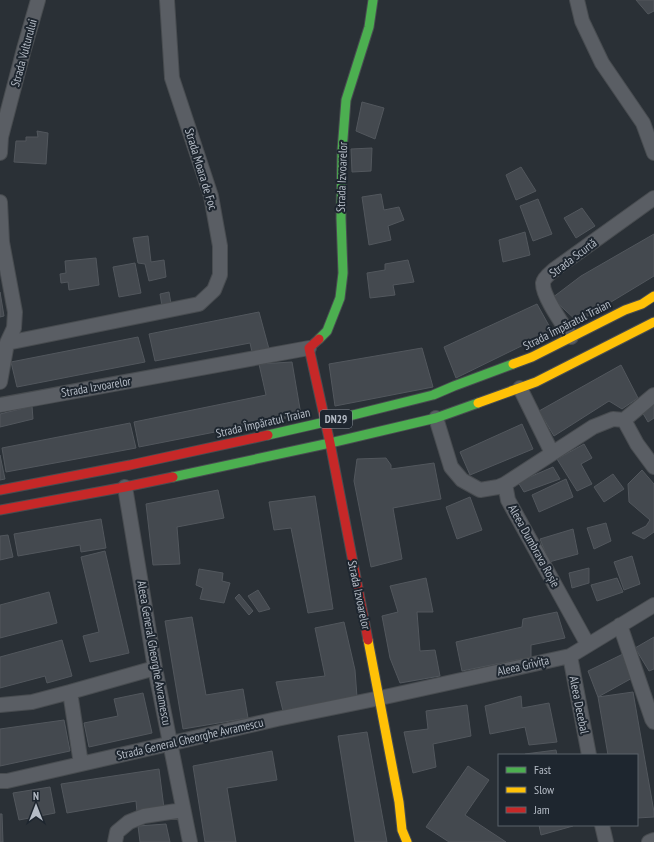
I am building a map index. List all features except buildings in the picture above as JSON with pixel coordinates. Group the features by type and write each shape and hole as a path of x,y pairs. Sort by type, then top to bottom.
{"main road":[{"name":"Strada Izvoarelor","path":"373,0 369,27 346,100 342,151 341,218 343,273 340,298 327,331 309,348 330,443 380,698 399,802 402,830 407,842"},
{"name":"Strada Împăratul Traian","path":"0,490 130,465 325,422 433,395 532,358 625,310 642,304 654,296"},
{"name":"DN29","path":"0,510 125,487 330,443 436,418 536,382 654,322"}],"street":[{"name":"Strada Vulturului","path":"0,153 1,137 38,0"},
{"name":"Strada Moara de Foc","path":"7,343 199,304 214,290 220,275 220,246 211,196 172,78 167,0"},
{"path":"576,0 582,21 602,63 643,123 654,153"},
{"name":"Strada Scurtă","path":"571,337 546,296 543,283 546,277 654,198"},
{"path":"0,202 2,242 15,312 14,328 7,343 0,382"},
{"path":"642,304 654,322"},
{"name":"Strada Izvoarelor","path":"0,405 309,348"},
{"path":"520,388 552,453"},
{"path":"436,418 451,467 462,480 480,490 498,487 505,484 593,428 613,419 624,420 654,395"},
{"path":"624,420 637,444 654,467"},
{"name":"Aleea Dumbrava Roșie","path":"505,484 508,500 588,645"},
{"name":"Aleea General Gheorghe Avramescu","path":"125,487 155,668 190,842"},
{"name":"Aleea Grivița","path":"380,698 570,656 654,605"},
{"path":"620,625 654,722"},
{"name":"Aleea Decebal","path":"570,656 589,754"},
{"path":"0,705 32,702 155,668"},
{"path":"70,692 81,764"},
{"name":"Strada General Gheorghe Avramescu","path":"0,781 7,781 277,719 380,698"},
{"path":"115,842 117,832 129,822 144,816 183,810"},
{"path":"602,826 606,842"},
{"path":"649,842 654,840"}],"traffic: fast":[{"path":"319,339 327,331 340,298 343,273 341,218 342,151 346,100 369,27 373,0"},
{"path":"268,435 433,395 513,364"},
{"path":"173,477 436,418 478,403"}],"traffic: slow":[{"path":"513,364 532,357 625,310 642,304 654,296"},
{"path":"478,403 536,382 654,322"},
{"path":"368,640 399,802 402,830 407,842"}],"traffic: jam":[{"path":"319,339 309,348 330,443 368,640"},
{"path":"0,490 130,465 268,435"},
{"path":"0,510 173,477"}]}
